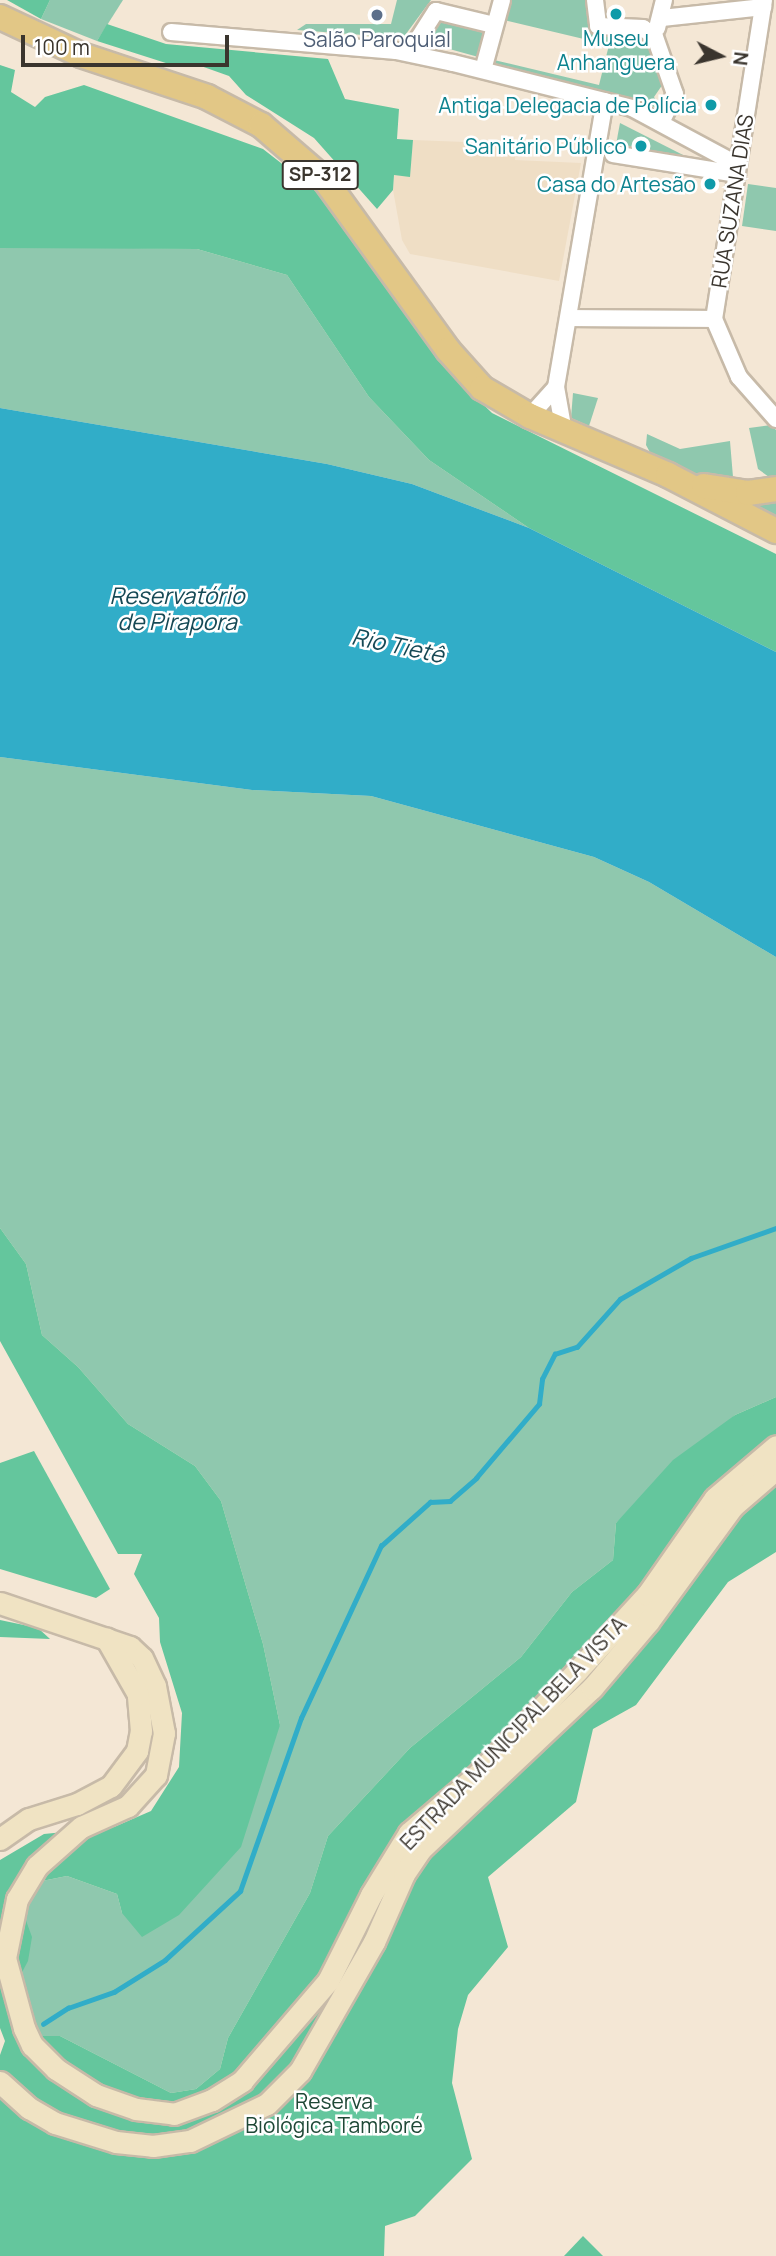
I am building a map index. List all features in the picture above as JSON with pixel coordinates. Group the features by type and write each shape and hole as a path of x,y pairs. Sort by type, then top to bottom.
{"main road":[{"name":"SP-312","path":"0,17 80,55 224,104 280,138 325,180 469,376 530,416 668,475 776,531"},
{"name":"SP-312","path":"668,475 733,491 776,489"},
{"name":"ESTRADA MUNICIPAL BELA VISTA","path":"0,1602 130,1647 150,1670 164,1733 156,1775 128,1806 81,1827 37,1866 17,1899 3,1933 3,1983 32,2045 56,2069 96,2095 136,2109 174,2114 212,2100 242,2081 328,1980 371,1895 409,1833 475,1776 578,1671 647,1595 715,1498 776,1446"},
{"name":"ESTRADA MUNICIPAL BELA VISTA","path":"0,2082 29,2108 55,2123 116,2142 153,2146 190,2141 267,2104 300,2071 374,1942 404,1874 422,1849 592,1688 648,1622 733,1506 776,1469"},
{"path":"0,1839 29,1819 77,1804 111,1786 136,1751 141,1722 138,1694 106,1638"}],"street":[{"path":"483,70 502,0"},
{"path":"595,0 598,26 643,28 653,34 675,94 661,123"},
{"path":"653,34 662,18 664,0"},
{"path":"662,18 764,3"},
{"name":"RUA SUZANA DIAS","path":"714,319 764,3"},
{"path":"409,53 436,11 494,25"},
{"path":"171,32 409,53 483,70 605,101 661,123 738,169"},
{"path":"564,432 555,387 571,318 605,101"},
{"path":"613,154 738,169"},
{"path":"571,318 714,319 739,377 776,419"},
{"path":"530,416 555,387"}],"shaded area":[{"path":"413,140 516,144 515,160 581,163 559,281 410,254 402,240 393,190 394,175 410,176"}],"green space":[{"path":"7,0 50,0 41,19"},
{"path":"50,0 123,0 97,41 41,19"},
{"path":"397,0 431,0 403,38 297,30 306,24 391,24"},
{"path":"510,0 590,0 594,29 650,44 665,81 654,97 663,112 641,100 490,65 500,19","holes":["504,20 609,45 599,85 494,60"]},
{"path":"440,16 490,28 482,58 424,42"},
{"path":"107,24 166,44 328,59 345,99 399,109 397,139 413,140 410,177 394,175 393,190 377,209 314,138 246,95 229,76 198,65 169,64 97,41"},
{"path":"0,65 15,70 11,92 35,107 45,97 84,85 263,149 322,195 459,381 492,413 776,554 776,652 529,528 429,460 369,397 287,275 197,249 0,248"},
{"path":"620,123 689,158 687,162 615,150"},
{"path":"748,184 776,188 776,231 742,226"},
{"path":"0,248 197,249 287,275 369,397 429,460 529,528 412,484 327,464 0,408"},
{"path":"573,393 598,398 589,426 571,418"},
{"path":"771,425 776,430 776,482 758,469 749,428"},
{"path":"647,434 680,449 730,441 733,477 730,482 707,482 652,456 646,445"},
{"path":"776,499 776,520 751,507 752,502"},
{"path":"0,757 252,790 371,796 594,857 649,882 776,957 776,1397 735,1415 616,1523 613,1560 572,1592 521,1657 410,1748 328,1836 310,1893 228,2038 220,2069 196,2089 171,2093 60,2036 27,2037 14,2016 20,1905 27,1884 67,1876 117,1894 122,1913 280,1725 263,1644 221,1501 195,1466 128,1424 78,1367 42,1335 26,1264 0,1228"},
{"name":"Reserva Biológica Tamboré","path":"0,1228 26,1264 42,1335 78,1367 128,1424 195,1466 221,1501 263,1644 280,1725 241,1847 179,1915 142,1937 122,1913 117,1894 67,1876 27,1884 20,1904 32,1937 28,1961 10,1995 27,2036 60,2036 171,2093 196,2089 220,2069 228,2038 310,1893 328,1836 410,1748 521,1657 572,1592 613,1560 616,1523 673,1460 735,1415 776,1397 776,1552 728,1582 636,1705 593,1729 576,1802 488,1877 508,1947 468,1995 458,2029 452,2083 472,2159 415,2216 385,2226 384,2256 0,2256 0,2055 5,2041 0,2028 0,1860 44,1834 114,1827 151,1811 179,1767 182,1713 160,1642 159,1618 134,1574 142,1554 118,1554 0,1341"},
{"path":"34,1451 110,1589 96,1598 0,1569 0,1463"},
{"path":"0,1620 38,1628 50,1639 0,1637"},
{"path":"583,2236 603,2256 564,2256"}],"water":[{"name":"Reservatório de Pirapora","path":"0,408 327,464 412,484 529,528 776,652 776,957 649,882 594,857 371,796 252,790 0,757"}],"waterway":[{"path":"43,2024 68,2008 114,1992 165,1960 240,1891 301,1718 381,1546 430,1502 450,1501 476,1478 539,1404 542,1379 555,1354 577,1347 620,1299 691,1258 776,1228"}],"place":[{"name":"Museu Anhanguera","path":"616,14"},
{"name":"Salão Paroquial","path":"377,15"},
{"name":"Antiga Delegacia de Polícia","path":"711,105"},
{"name":"Sanitário Público","path":"641,146"},
{"name":"Casa do Artesão","path":"710,184"}],"water label":[{"name":"Rio Tietê","path":"398,645"}]}
